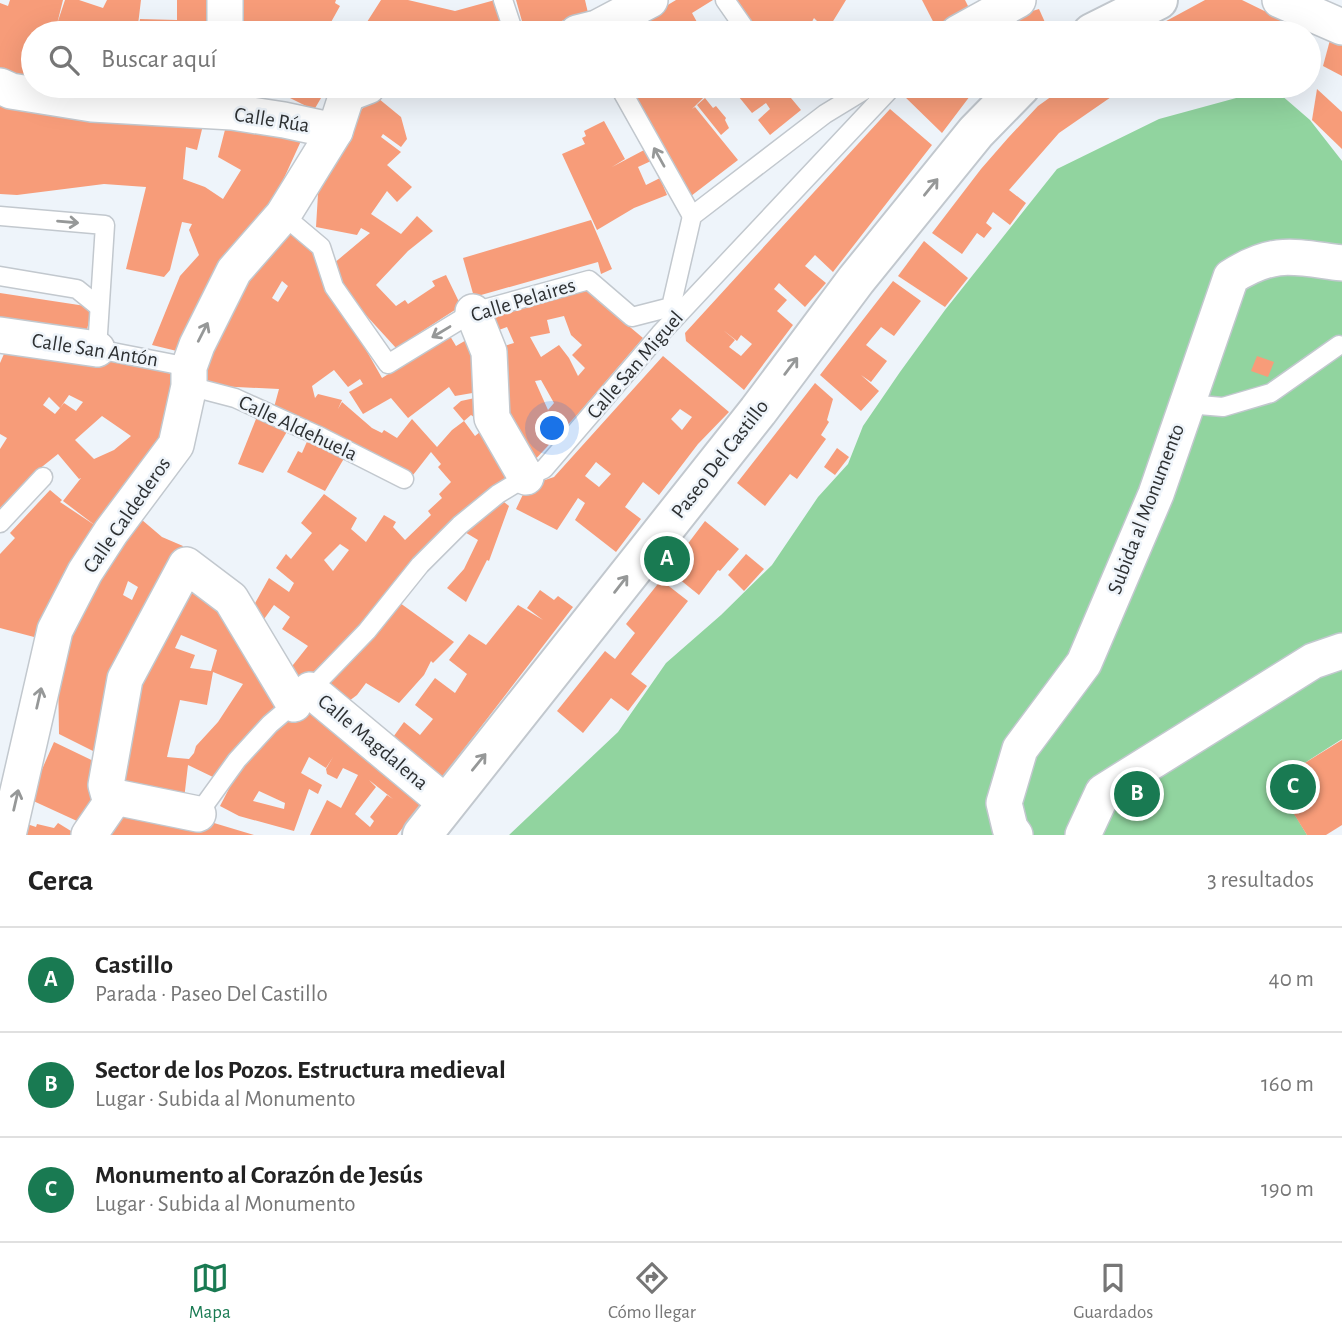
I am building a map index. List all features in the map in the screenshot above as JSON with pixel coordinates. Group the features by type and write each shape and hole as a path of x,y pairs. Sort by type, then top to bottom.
{"street":[{"path":"225,0 225,21"},
{"path":"600,21 650,0"},
{"path":"980,21 1018,0"},
{"path":"1116,21 1158,0"},
{"path":"1280,0 1342,27"},
{"name":"Calle Rúa","path":"0,86 21,93"},
{"name":"Calle Rúa","path":"55,98 92,104 230,99 284,120 335,131"},
{"name":"Calle Caldederos","path":"8,835 55,630 85,572 176,444 197,345 234,271 283,215 335,131 346,98"},
{"name":"Paseo Del Castillo","path":"422,835 758,411 871,260 975,132 1009,98"},
{"name":"Subida al Monumento","path":"1015,835 1010,828 1004,803 1020,749 1084,663 1156,494 1231,277 1251,264 1283,256 1342,263"},
{"path":"473,312 489,352 492,418 526,477"},
{"name":"Calle San Antón","path":"0,335 97,349"},
{"name":"Calle Magdalena","path":"110,796 106,785 125,679 186,565 231,599 302,697 435,794"},
{"path":"1083,835 1103,792 1313,661 1342,651"},
{"path":"89,835 111,803 110,796 198,814"}],"lane":[{"path":"503,0 510,21"},
{"path":"725,0 740,21"},
{"path":"626,98 692,216 825,114 851,98"},
{"name":"Calle San Miguel","path":"198,814 237,760 270,724 302,697 367,631 420,565 460,525 498,494 544,469 660,334 881,98"},
{"name":"Calle Pelaires","path":"283,215 321,247 334,287 388,364 473,312 589,280 632,317"},
{"path":"0,216 105,225 97,349"},
{"name":"Calle San Miguel","path":"632,317 671,307 692,216"},
{"path":"0,276 77,289 98,306"},
{"path":"1186,404 1223,407 1271,393 1339,345"},
{"name":"Calle San Antón","path":"97,349 189,376"},
{"name":"Calle Aldehuela","path":"189,376 404,479"},
{"path":"0,523 43,477"}],"green space":[{"path":"1236,98 1285,98 1310,120 1342,161 1342,739 1275,782 1307,835 509,835 618,732 666,663 772,565 818,497 848,464 863,426 900,372 945,310 1057,169 1159,119"}],"building":[{"path":"10,0 63,0 58,21 21,21 21,80 0,74 0,3 8,6"},
{"path":"65,0 79,0 103,8 107,0 141,0 138,21 58,21"},
{"path":"177,0 221,0 218,21 140,21 177,20"},
{"path":"234,0 336,0 335,3 340,6 332,21 231,21"},
{"path":"381,0 408,0 455,11 495,0 501,21 368,21"},
{"path":"516,0 585,0 588,13 561,21 522,21"},
{"path":"676,0 713,0 692,13 696,21 641,21"},
{"path":"734,0 846,0 833,21 817,21 814,18 812,21 744,21"},
{"path":"922,0 965,0 973,16 963,21 933,21"},
{"path":"1205,0 1242,0 1285,21 1166,21"},
{"path":"1039,9 1044,21 1000,21"},
{"path":"1330,40 1342,46 1342,76 1323,66"},
{"path":"1321,93 1342,112 1342,149 1312,120 1316,98 1321,98"},
{"path":"0,95 204,121 197,150 186,147 183,179 205,187 223,199 241,170 218,157 227,122 306,130 269,211 181,352 152,345 180,276 199,255 189,230 192,224 182,222 170,270 164,277 126,269 146,187 104,184 17,195 0,194"},
{"path":"161,98 214,98 214,104"},
{"path":"290,98 321,98 314,110"},
{"path":"370,98 378,98 401,117 407,139 401,147 383,134 381,137 401,152 387,165 412,187 397,202 387,191 371,214 401,234 417,216 433,231 408,251 376,285 396,306 405,300 408,304 435,286 432,281 446,275 461,306 396,348 354,302 338,280 333,264 370,233 361,228 357,235 316,227 318,194 331,152"},
{"path":"637,98 703,98 692,109 695,107 738,160 691,196"},
{"path":"705,98 726,118 729,128 721,135 697,105"},
{"path":"740,98 791,98 801,110 770,135 758,120 770,109 766,103 752,113"},
{"path":"906,98 968,98 942,133"},
{"path":"1049,98 1110,98 1059,133 1009,190 1026,203 1010,225 993,212 986,223 992,228 984,238 977,233 962,254 932,233 981,169 1038,106"},
{"path":"890,109 932,145 833,272 815,255 805,266 826,283 805,307 779,283 774,289 787,300 777,311 793,325 744,390 686,341 685,333","holes":["723,330 737,341 741,335 752,344 741,356 729,347 735,340"]},
{"path":"604,121 625,159 612,167 646,149 651,161 638,167 646,185 660,178 667,195 634,208 597,230 562,154 585,144 582,138 586,136 584,131"},
{"path":"591,220 612,269 601,274 598,262 474,297 463,258"},
{"path":"281,225 315,248 349,320 382,378 450,336 456,346 475,335 484,391 455,396 449,387 408,418 391,398 363,414 349,392 363,384 360,379 348,387 334,370 312,386 315,398 318,394 342,400 338,409 342,402 372,428 382,433 384,430 397,438 412,419 437,447 464,421 475,436 486,427 519,470 299,691 285,675 308,646 282,629 290,617 274,605 262,622 249,614 269,578 289,592 294,583 276,568 286,554 291,559 312,533 301,523 324,494 357,518 351,529 366,542 384,515 396,522 393,527 405,540 431,515 428,511 442,498 439,494 451,482 438,467 441,464 431,452 413,475 347,441 273,411 279,389 217,386 200,381 213,328","holes":["282,281 288,286 278,302 272,298","340,544 349,550 333,571 324,560"]},
{"path":"924,241 968,278 945,307 898,276"},
{"path":"893,281 921,301 894,336 881,327 866,345 887,361 871,382 861,375 879,391 861,411 820,375"},
{"path":"586,290 643,338 529,466 515,441 494,349 514,343 507,327 488,334 482,316 502,307","holes":["564,316 571,335 582,345 572,355 585,368 578,376 559,345 541,357 530,337 550,333 547,320","541,380 554,403 548,410 535,381"]},
{"path":"0,293 92,307 85,339 0,329"},
{"path":"7,347 86,354 177,375 177,415 105,532 34,637 0,628 0,554 15,538 10,533 50,490 62,500 60,502 96,526 63,501 81,478 79,479 58,454 33,474 0,508 0,449 7,438 0,434 0,363","holes":["69,395 83,402 76,411 64,403 60,408","49,397 60,408 55,414 43,405","102,416 131,436 114,450 94,459 75,440"]},
{"path":"663,356 729,412 698,444 659,495 643,482 625,507 641,519 616,552 575,520 585,503 578,498 557,530 516,509 527,486 554,477","holes":["680,409 692,417 682,430 671,419","596,462 611,474 599,487 585,476"]},
{"path":"1257,356 1274,362 1268,377 1251,371"},
{"path":"815,383 833,399 827,420 829,422 821,435 826,439 797,479 790,474 765,506 737,483"},
{"path":"484,396 478,420 471,415 464,421 453,408 461,401"},
{"path":"258,414 289,428 263,473 238,464"},
{"path":"309,437 346,455 325,491 287,472 298,451 302,453"},
{"path":"837,448 849,457 835,475 824,467"},
{"path":"499,498 509,506 489,561 487,560 466,602 447,588 464,569 478,540 463,531"},
{"path":"135,514 162,537 183,546 160,600 103,756 59,734 58,674 68,628","holes":["128,581 138,587 132,600 123,595"]},
{"path":"705,521 739,549 699,595 668,570"},
{"path":"746,554 764,569 744,591 728,575"},
{"path":"188,577 206,589 285,700 215,778 188,765 183,808 112,788 122,727","holes":["181,635 217,650 211,671 190,668 195,655 175,648","213,672 243,684 189,759 167,757 180,700 207,705"]},
{"path":"661,580 688,601 631,674 647,686 628,711 611,698 583,733 557,711 605,651 615,659 635,633 626,624"},
{"path":"540,590 554,600 558,596 573,607 440,780 391,740 404,722 420,735 433,719 415,705 435,678 455,693 467,674 449,660 469,634 486,645 518,605 543,620 527,608"},
{"path":"400,603 454,642 433,663 431,661 424,675 399,703 366,683 357,695 341,707 325,687 381,628"},
{"path":"313,700 425,800 397,835 310,835 327,800 341,808 358,775 343,768 337,779 327,774 326,769 333,757 326,768 309,757 301,773 322,785 318,794 309,789 294,831 239,816 220,806 233,781 270,732","holes":["369,780 393,799 387,795 370,817 374,821 370,827 355,814 376,787","259,791 285,803 284,809 253,801"]},
{"path":"1342,740 1342,825 1326,835 1307,835 1274,782"},
{"path":"54,742 106,767 85,835 18,835 21,822 36,827 37,824 54,828 58,823 71,831 77,821 29,799"},
{"path":"120,806 214,823 254,835 102,835"}],"place":[{"name":"Castillo","path":"667,559"},
{"name":"Monumento al Corazón de Jesús","path":"1293,787"},
{"name":"Sector de los Pozos. Estructura medieval","path":"1137,794"}]}
